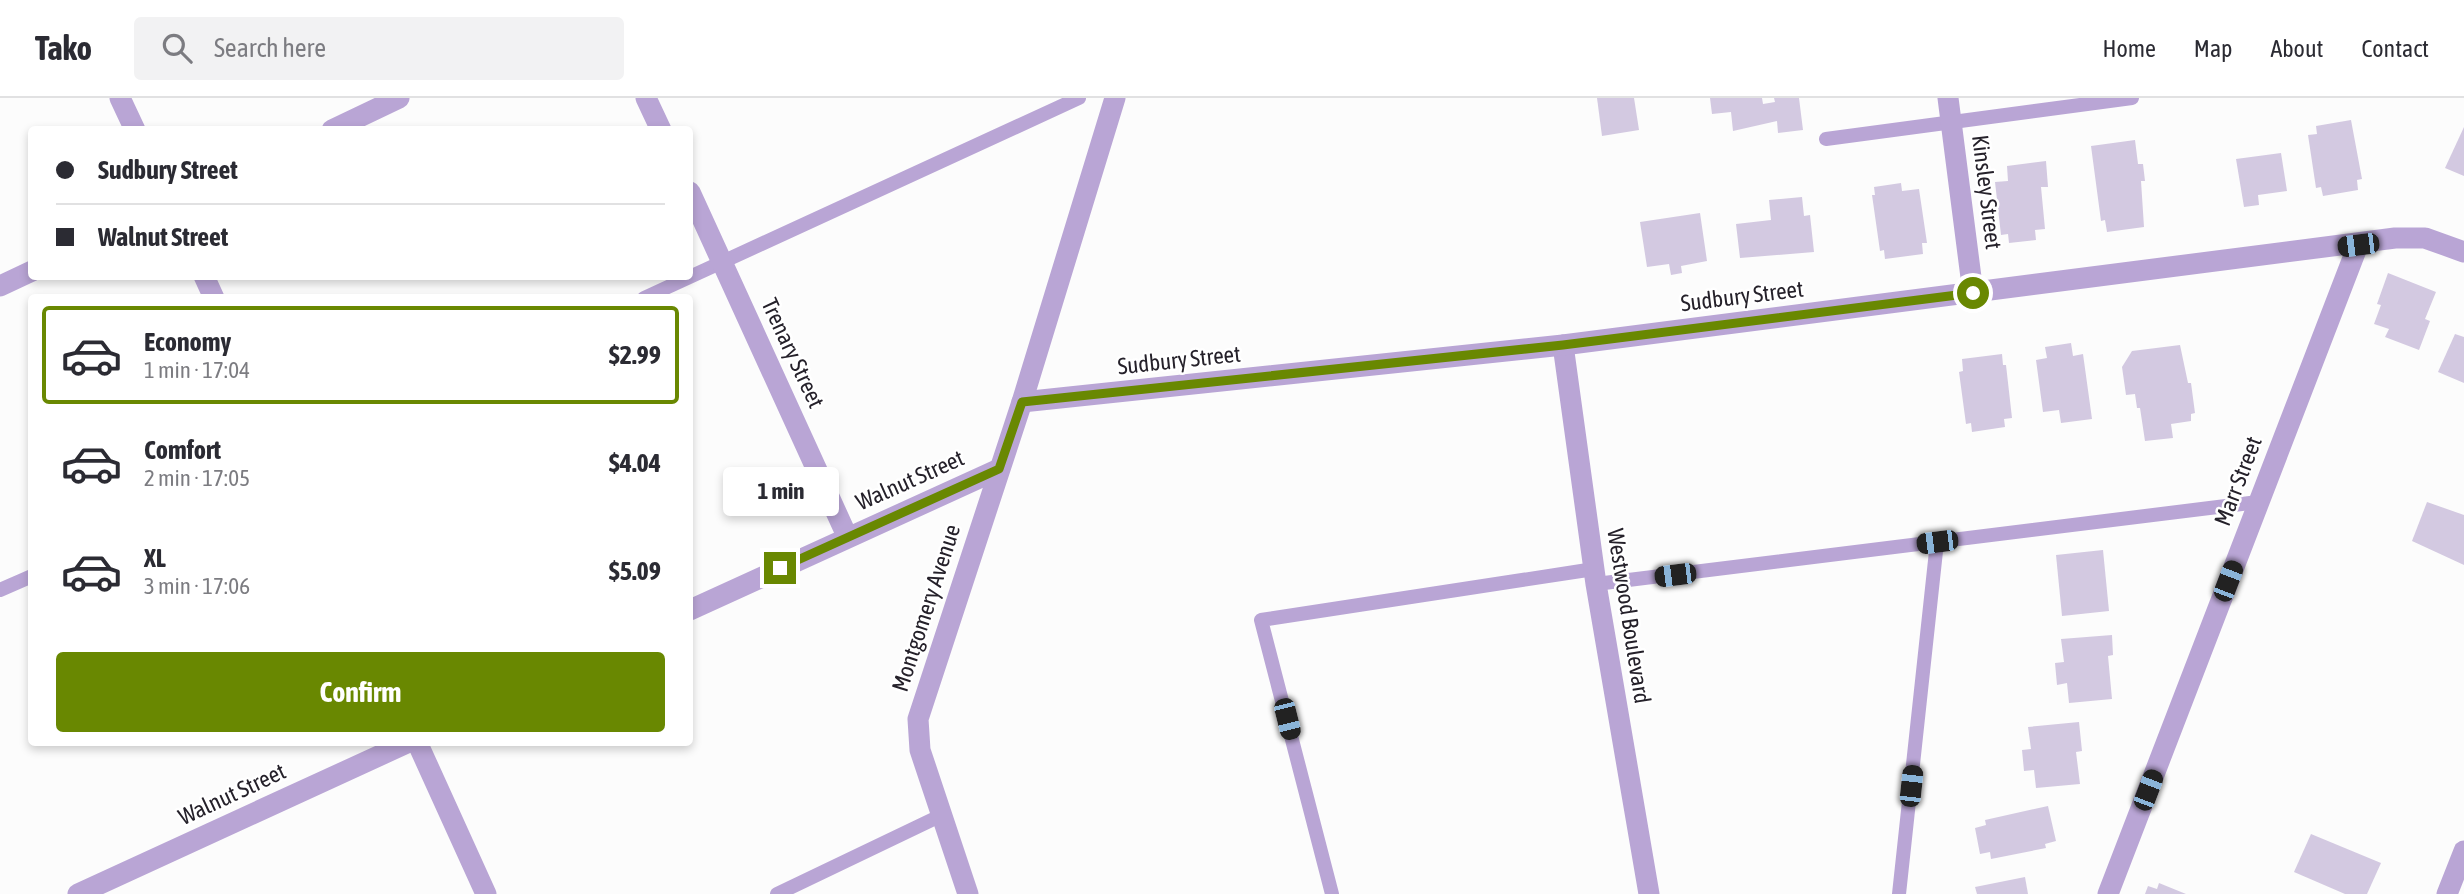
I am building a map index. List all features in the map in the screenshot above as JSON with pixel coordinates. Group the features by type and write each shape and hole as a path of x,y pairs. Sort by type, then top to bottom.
{"street":[{"path":"120,98 133,126"},
{"path":"340,126 399,98"},
{"path":"646,98 659,126"},
{"name":"Montgomery Avenue","path":"968,894 920,750 918,719 1022,402 1115,98"},
{"name":"Kinsley Street","path":"1948,98 1973,293"},
{"name":"Trenary Street","path":"693,199 847,536"},
{"name":"Sudbury Street","path":"1022,402 1563,345 2358,245 2395,238 2425,238 2464,253"},
{"name":"Marr Street","path":"2108,894 2358,245"},
{"path":"0,286 28,273"},
{"name":"Westwood Boulevard","path":"1563,345 1595,577 1649,894"},
{"name":"Walnut Street","path":"693,609 847,536 999,469"},
{"name":"Walnut Street","path":"78,894 400,746"},
{"path":"419,746 486,894"},
{"path":"2447,894 2464,851"}],"lane":[{"path":"693,275 1079,98"},
{"path":"1826,139 2132,98"},
{"path":"653,294 683,280"},
{"path":"1332,894 1261,620 1595,577 1937,542 2258,502"},
{"path":"1899,894 1937,542"},
{"path":"0,590 28,578"},
{"path":"777,894 942,815"}],"building":[{"path":"1597,98 1634,98 1639,130 1602,136"},
{"path":"1710,98 1762,98 1763,104 1775,102 1774,98 1799,98 1803,130 1778,133 1777,121 1733,131 1731,112 1712,114"},
{"path":"2351,120 2362,179 2357,180 2358,190 2323,196 2321,187 2316,188 2308,135 2317,134 2316,126"},
{"path":"2464,127 2464,176 2445,168"},
{"path":"2135,140 2138,164 2143,164 2145,181 2141,181 2144,227 2107,232 2105,220 2101,221 2091,146"},
{"path":"2281,153 2287,191 2258,195 2259,205 2244,207 2236,159"},
{"path":"2046,161 2048,187 2041,187 2045,229 2035,230 2036,240 2009,243 2008,234 2001,235 1995,182 2008,181 2007,166"},
{"path":"1901,183 1902,191 1919,189 1927,243 1922,243 1923,254 1885,259 1884,250 1880,251 1872,195 1875,195 1874,187"},
{"path":"1802,197 1804,216 1810,215 1814,252 1740,258 1736,224 1771,220 1769,200"},
{"path":"1700,213 1707,261 1681,266 1682,273 1671,275 1669,264 1647,267 1640,222"},
{"path":"2388,273 2436,292 2425,319 2430,321 2419,350 2385,337 2389,329 2374,324 2381,305 2377,304"},
{"path":"2455,334 2464,337 2464,383 2438,372"},
{"path":"2071,343 2073,356 2083,354 2092,419 2061,423 2059,410 2043,412 2036,360 2047,358 2045,347"},
{"path":"2180,345 2188,383 2191,383 2195,413 2191,414 2191,421 2171,424 2173,438 2145,441 2140,408 2137,408 2135,394 2126,395 2122,367 2132,351"},
{"path":"2002,354 2003,365 2006,365 2012,418 2004,419 2005,427 1972,432 1971,423 1966,424 1959,372 1963,371 1962,359"},
{"path":"2427,502 2464,515 2464,565 2412,541"},
{"path":"2103,550 2109,611 2062,616 2056,555"},
{"path":"2112,635 2113,655 2108,656 2112,699 2069,703 2067,683 2057,685 2055,663 2064,662 2061,639"},
{"path":"2079,722 2082,751 2076,752 2080,784 2036,788 2034,770 2024,771 2022,750 2031,749 2028,727"},
{"path":"2048,806 2056,841 2045,844 2046,848 1991,859 1990,852 1980,854 1975,828 1986,825 1985,820"},
{"path":"2311,834 2381,863 2367,894 2345,894 2294,872"},
{"path":"2025,877 2028,894 1977,894 1975,887"},
{"path":"2159,883 2186,894 2145,894 2148,886 2157,889"}],"route":[{"path":"780,568 999,469 1022,402 1563,345 1973,293"}]}
